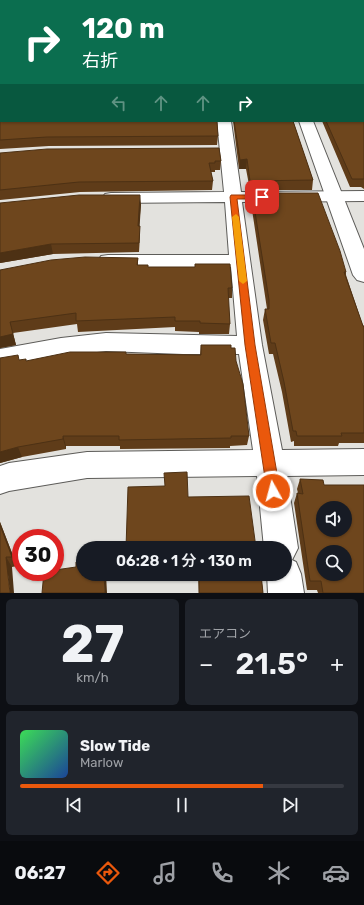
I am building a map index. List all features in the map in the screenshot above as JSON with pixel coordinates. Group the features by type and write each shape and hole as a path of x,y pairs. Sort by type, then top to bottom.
{"street":[{"path":"224,122 219,151 233,197 250,345 270,463 279,541"},
{"path":"306,122 362,263"},
{"path":"92,198 364,196"},
{"path":"87,260 241,261"},
{"path":"0,358 61,347 106,342 183,345 250,345"},
{"path":"0,480 9,477 87,465 364,462"},
{"path":"285,581 286,593"}],"building":[{"path":"0,122 217,122 218,136 47,137 0,140"},
{"path":"234,122 293,122 313,180 250,181 247,159 240,160"},
{"path":"326,122 364,122 364,179 352,179"},
{"path":"219,148 221,161 209,163 213,181 79,182 0,190 0,153 47,149"},
{"path":"252,193 318,193 340,251 346,272 344,272 364,326 364,433 341,433 342,436 297,436 296,431 293,431 284,382 275,343 271,343 265,309 269,309 269,300"},
{"path":"79,195 140,195 138,226 140,226 139,243 51,244 0,253 0,203"},
{"path":"85,257 138,258 137,265 148,265 148,267 195,267 195,264 230,264 232,288 228,288 230,324 200,323 200,321 175,321 175,317 76,321 76,313 10,322 13,334 0,337 0,270 51,260"},
{"path":"201,345 231,345 231,348 235,348 236,361 243,384 249,436 231,436 231,438 119,440 119,436 63,436 63,439 18,447 0,452 0,358 18,355 19,360 26,359 26,361 70,352 126,352 126,354 201,355"},
{"path":"187,472 188,497 249,496 255,541 126,541 128,487 165,486 164,473"},
{"path":"300,479 323,480 324,485 364,485 364,593 323,593 321,581 352,581 352,545 316,545 316,581 310,581 297,493 303,494"},
{"path":"0,525 12,557 6,557 10,593 0,593"},
{"path":"76,567 76,581 104,581 105,593 42,593 43,581 64,581 64,569"},
{"path":"199,581 262,581 263,593 199,593"}],"slow traffic":[{"path":"236,217 243,281"}],"route":[{"path":"262,197 233,197 250,345 270,463 273,491"}]}
